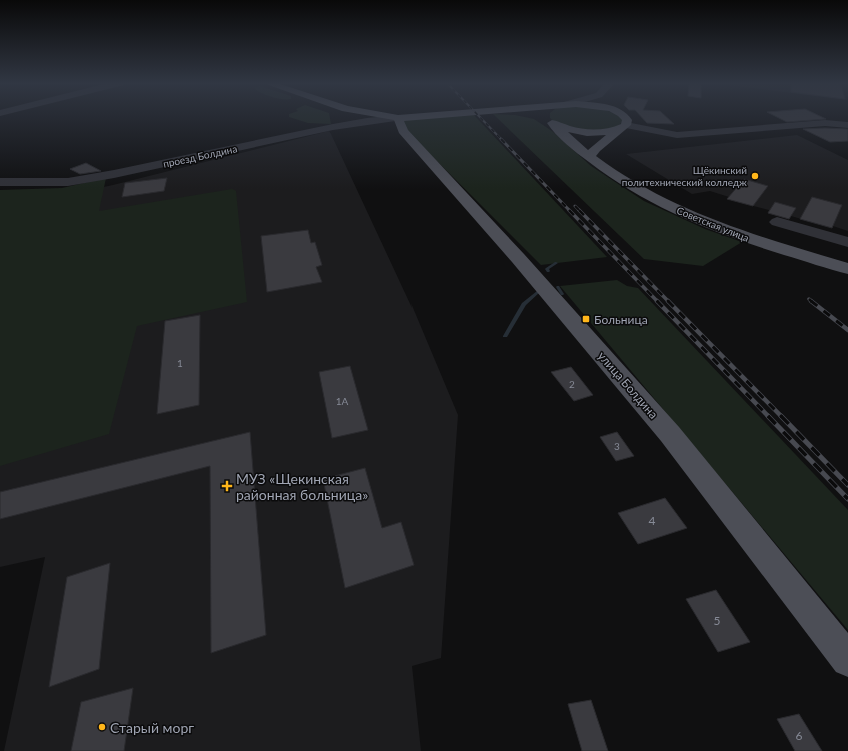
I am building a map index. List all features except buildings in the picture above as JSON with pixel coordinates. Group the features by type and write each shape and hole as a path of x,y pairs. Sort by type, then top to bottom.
{"main road":[{"name":"улица Болдина","path":"398,118 403,131 518,258 670,434 848,660"},
{"path":"540,118 564,128 588,132 605,132 624,122"},
{"path":"618,118 624,122"},
{"name":"Советская улица","path":"546,120 606,171 655,200 700,220 753,240 848,269"},
{"path":"589,157 596,148 624,122"}],"street":[{"name":"проезд Болдина","path":"0,182 68,182 114,174 325,129 367,121 398,118"},
{"path":"621,118 624,122 677,135 826,123 848,125"},
{"path":"777,222 848,242"}],"shaded area":[{"path":"292,118 330,118 331,124 308,123"},
{"path":"477,118 607,257 541,265 406,130 401,119"},
{"path":"497,118 534,119 552,131 591,166 644,201 705,229 742,242 703,266 644,259"},
{"path":"550,118 622,119 622,122 616,127 598,130 586,130 564,126"},
{"name":"МУЗ «Щекинская районная больница»","path":"329,131 412,308 411,303 458,415 441,658 412,666 421,751 4,751 45,557 0,567 0,226 51,198 113,185"},
{"name":"Щёкинский политехнический колледж","path":"797,135 848,160 848,231 791,216 789,219 768,213 769,210 727,199 729,197 710,191 692,194 626,154"},
{"path":"106,178 99,211 232,189 236,191 247,302 137,326 109,434 0,466 0,190 62,188"},
{"path":"617,280 627,286 638,288 848,510 848,630 560,286"}],"waterway":[{"path":"548,271 547,269 556,263"},
{"path":"558,287 562,294"},
{"path":"505,336 524,304 538,292"}],"railway":[{"path":"481,118 502,140"},
{"path":"501,139 570,211"},
{"path":"575,206 579,210"},
{"path":"569,210 658,302"},
{"path":"579,210 669,302"},
{"path":"657,301 769,417"},
{"path":"668,301 782,417"},
{"path":"811,301 848,330"},
{"path":"768,416 848,499"},
{"path":"781,416 848,485"}],"place":[{"name":"Щёкинский политехнический колледж","path":"755,176"},
{"name":"Больница","path":"586,319"},
{"name":"МУЗ «Щекинская районная больница»","path":"227,486"},
{"name":"Старый морг","path":"102,727"}]}
